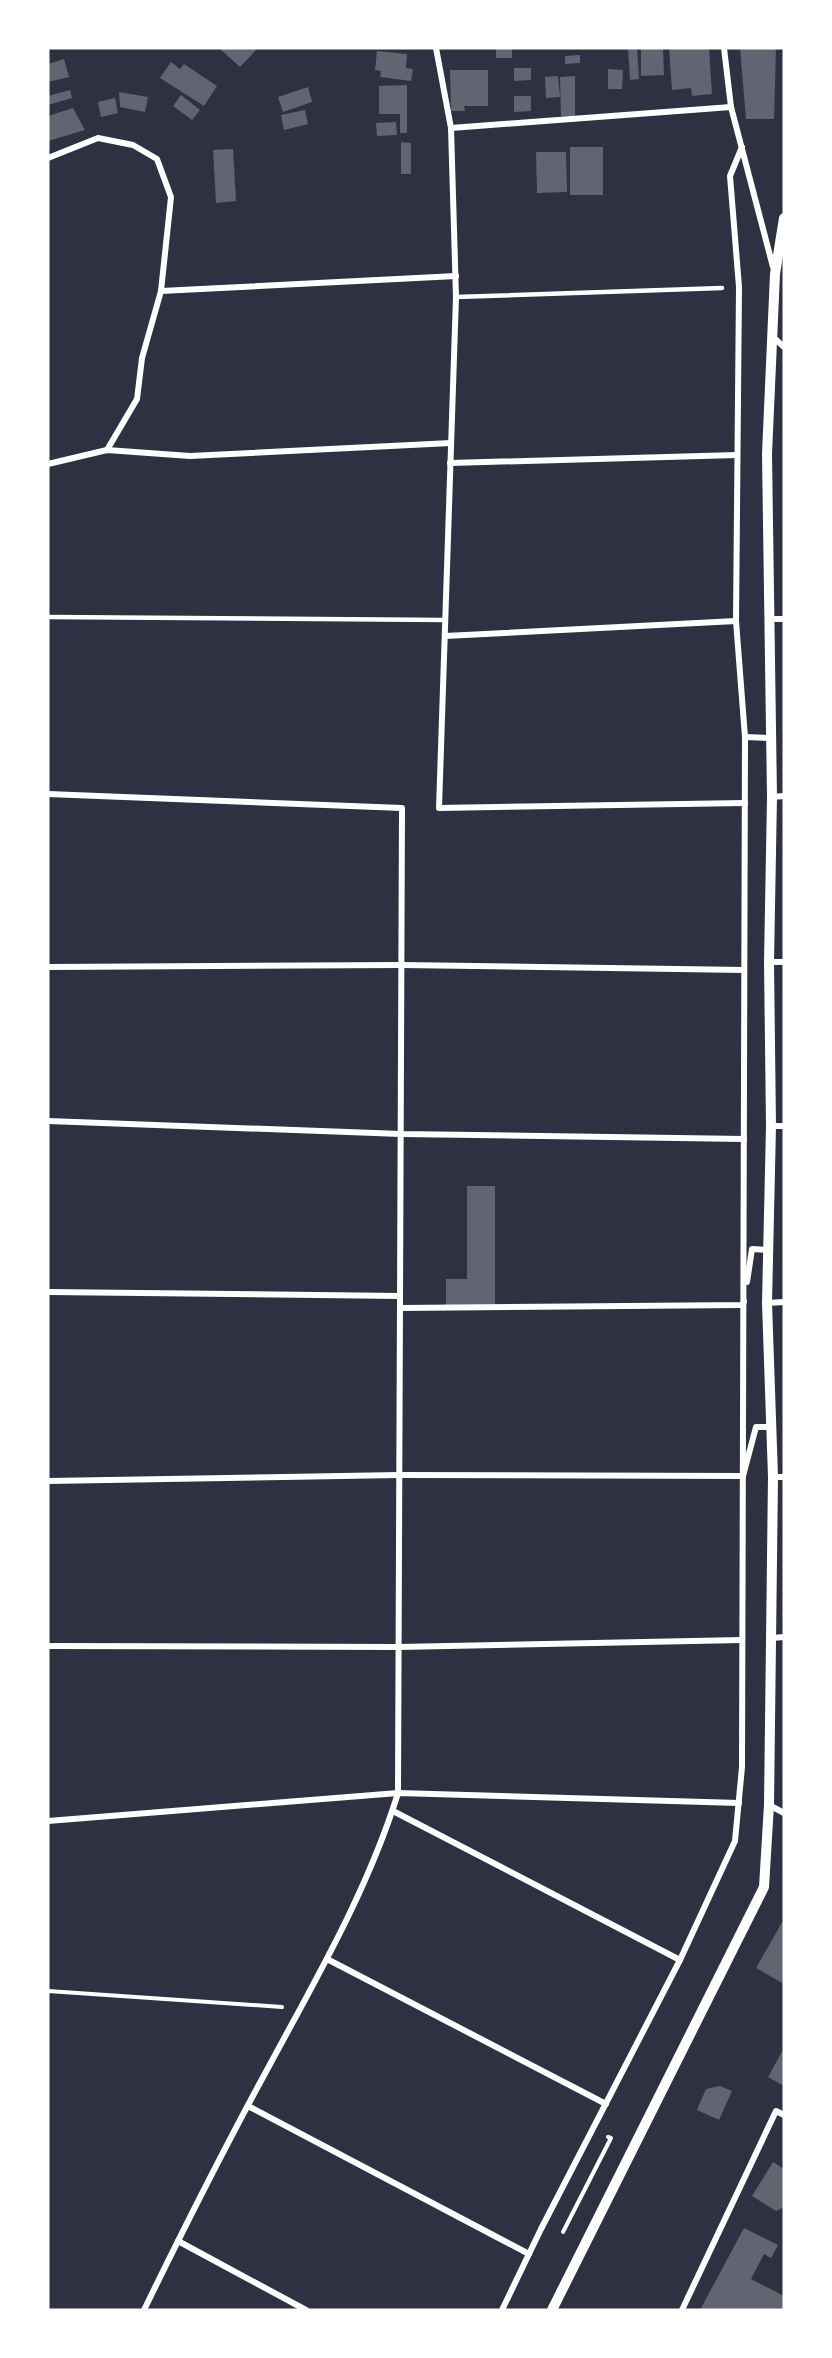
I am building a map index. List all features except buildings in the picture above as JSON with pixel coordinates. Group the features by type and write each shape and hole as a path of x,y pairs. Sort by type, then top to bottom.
{"street":[{"path":"436,48 451,128 456,276 439,808 745,803"},
{"path":"724,48 731,107 775,274"},
{"path":"451,128 731,107"},
{"path":"48,158 98,138 133,145 158,159 171,197 161,291 142,358 137,399 107,450"},
{"path":"502,2310 680,1960 735,1841 742,1767 745,737 736,621 739,287 730,176 742,147"},
{"path":"552,2310 764,1887 769,1806 778,1477 771,1427 767,1303 771,1126 769,962 772,738 767,454 775,274 784,218"},
{"path":"161,291 456,276"},
{"path":"773,337 784,347"},
{"path":"48,464 107,450 190,456 451,443"},
{"path":"450,463 737,455"},
{"path":"770,619 784,619"},
{"path":"445,636 736,621"},
{"path":"745,737 772,738"},
{"path":"48,794 402,808 398,1793 393,1811 327,1959 248,2106 144,2310"},
{"path":"772,797 784,796"},
{"path":"769,962 784,962"},
{"path":"48,967 402,965 744,969"},
{"path":"48,1121 401,1134 744,1139"},
{"path":"771,1126 784,1126"},
{"path":"743,1305 752,1249 769,1250"},
{"path":"48,1292 400,1296"},
{"path":"767,1303 784,1302"},
{"path":"400,1308 743,1305"},
{"path":"743,1476 756,1427 771,1427"},
{"path":"48,1481 399,1475 743,1476"},
{"path":"772,1638 784,1637"},
{"path":"48,1646 398,1647 742,1640"},
{"path":"48,1821 398,1793 739,1803"},
{"path":"769,1806 784,1805"},
{"path":"769,1806 784,1813"},
{"path":"393,1811 680,1960"},
{"path":"327,1959 606,2104"},
{"path":"248,2106 529,2254"},
{"path":"682,2310 776,2111 784,2115"},
{"path":"178,2241 306,2310"}],"lane":[{"path":"456,297 722,288"},
{"path":"48,617 445,620"}],"path":[{"path":"48,1991 248,2003 301,2009"}]}
